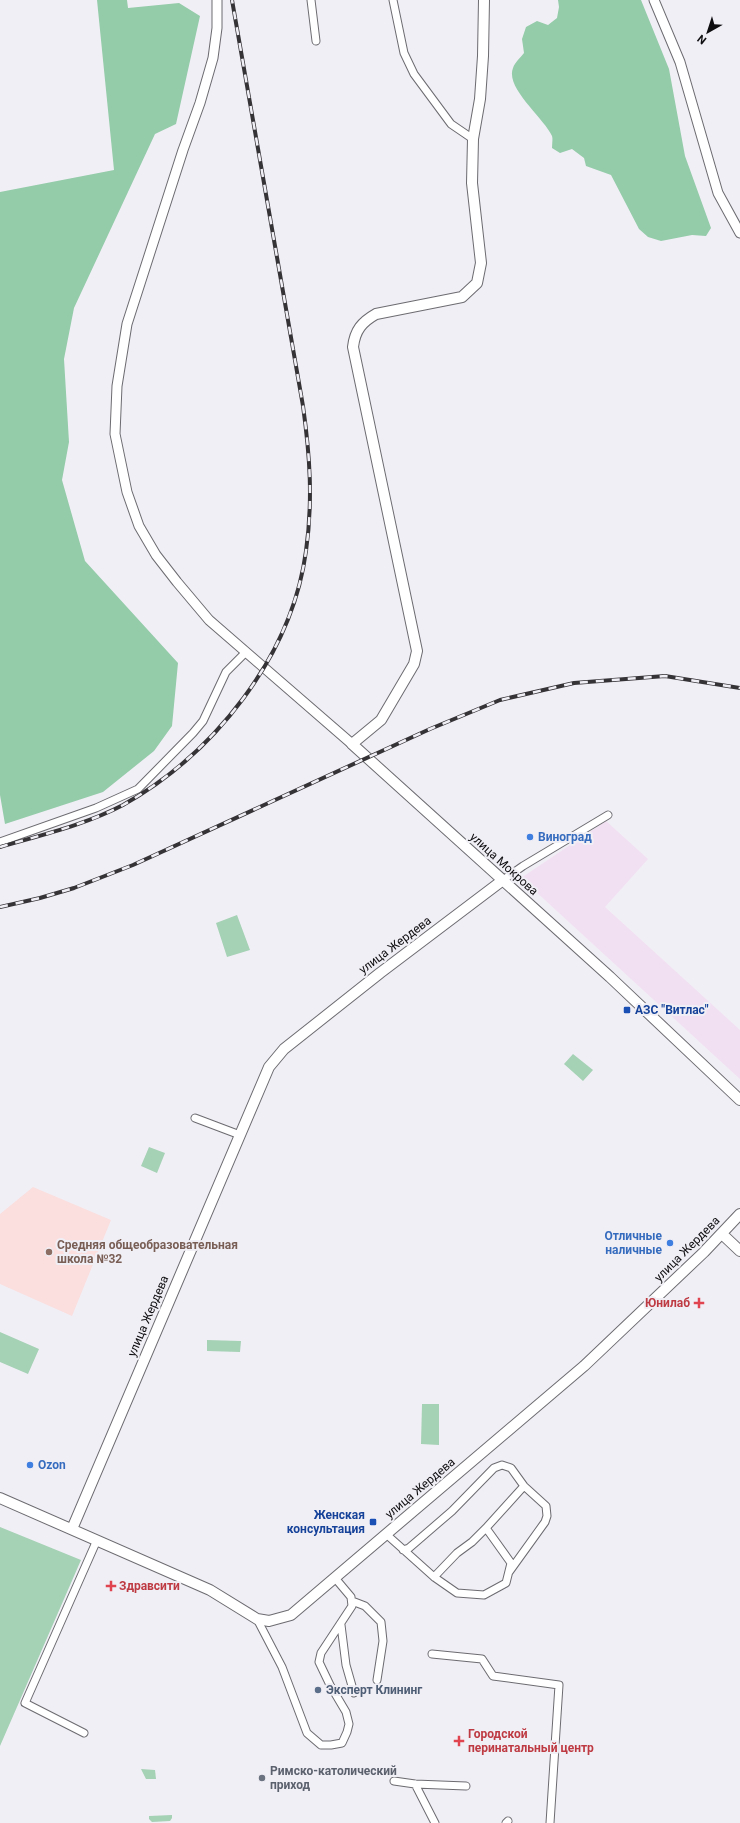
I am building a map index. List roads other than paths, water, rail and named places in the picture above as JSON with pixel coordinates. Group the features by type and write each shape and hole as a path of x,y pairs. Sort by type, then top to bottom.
{"main road":[{"path":"352,744 381,720 414,664 417,651 353,347 354,338 357,329 365,321 376,314 462,297 477,283 481,263 472,183 473,139 480,99 484,56 484,0"},
{"name":"улица Мокрова","path":"352,744 610,978 740,1100"},
{"name":"улица Жердева","path":"72,1529 269,1067 284,1049 380,973 503,880"},
{"name":"улица Жердева","path":"0,1498 210,1590 257,1618 269,1621 291,1615 584,1366 650,1305 722,1234 740,1214"},
{"path":"722,1234 740,1251"}],"street":[{"name":"улица Мокрова","path":"217,0 217,28 213,58 202,96 127,324 116,386 115,434 127,492 139,526 156,555 204,615 245,653 352,744"},
{"path":"311,0 316,40"},
{"path":"393,0 404,53 414,74 451,124 473,139"},
{"path":"654,0 680,62 718,193 740,233"},
{"path":"0,842 96,808 138,788 203,721 226,672 245,653"},
{"name":"улица Жердева","path":"503,880 523,866 608,815"},
{"path":"195,1118 240,1135"},
{"path":"386,1534 403,1550 434,1577 457,1593 484,1595 506,1582 510,1572 541,1529 547,1516 546,1506 524,1486 511,1468 502,1465 494,1468 452,1511 409,1548 403,1550"},
{"path":"434,1577 457,1553 472,1542 486,1528 524,1486"},
{"path":"486,1528 511,1563 510,1572"},
{"path":"84,1733 25,1703 97,1540"},
{"path":"257,1618 282,1667 307,1733 321,1745 342,1743 349,1724 346,1712 330,1685 319,1662 321,1654 352,1606 351,1597 335,1578"},
{"path":"352,1601 365,1606 381,1622 383,1641 377,1680"},
{"path":"341,1625 346,1665 354,1693"},
{"path":"432,1654 482,1659 493,1676 559,1685 550,1823"},
{"path":"394,1781 415,1784 466,1786"},
{"path":"415,1784 435,1823"}],"railway":[{"path":"0,847 63,829 94,818 123,805 156,784 188,759 217,730 243,698 266,664 284,628 298,590 306,551 310,496 309,461 303,406 232,0"},
{"path":"0,907 40,898 74,888 133,865 430,729 500,700 574,683 665,676 740,688"}],"place":[{"name":"Виноград","path":"530,837"},
{"name":"АЗС \"Витлас\"","path":"627,1010"},
{"name":"Отличные наличные","path":"670,1243"},
{"name":"Средняя общеобразовательная школа №32","path":"49,1252"},
{"name":"Юнилаб","path":"699,1303"},
{"name":"Ozon","path":"30,1465"},
{"name":"Женская консультация","path":"373,1522"},
{"name":"Здравсити","path":"111,1586"},
{"name":"Эксперт Клининг","path":"318,1690"},
{"name":"Городской перинатальный центр","path":"459,1741"},
{"name":"Римско-католический приход","path":"262,1778"}]}
